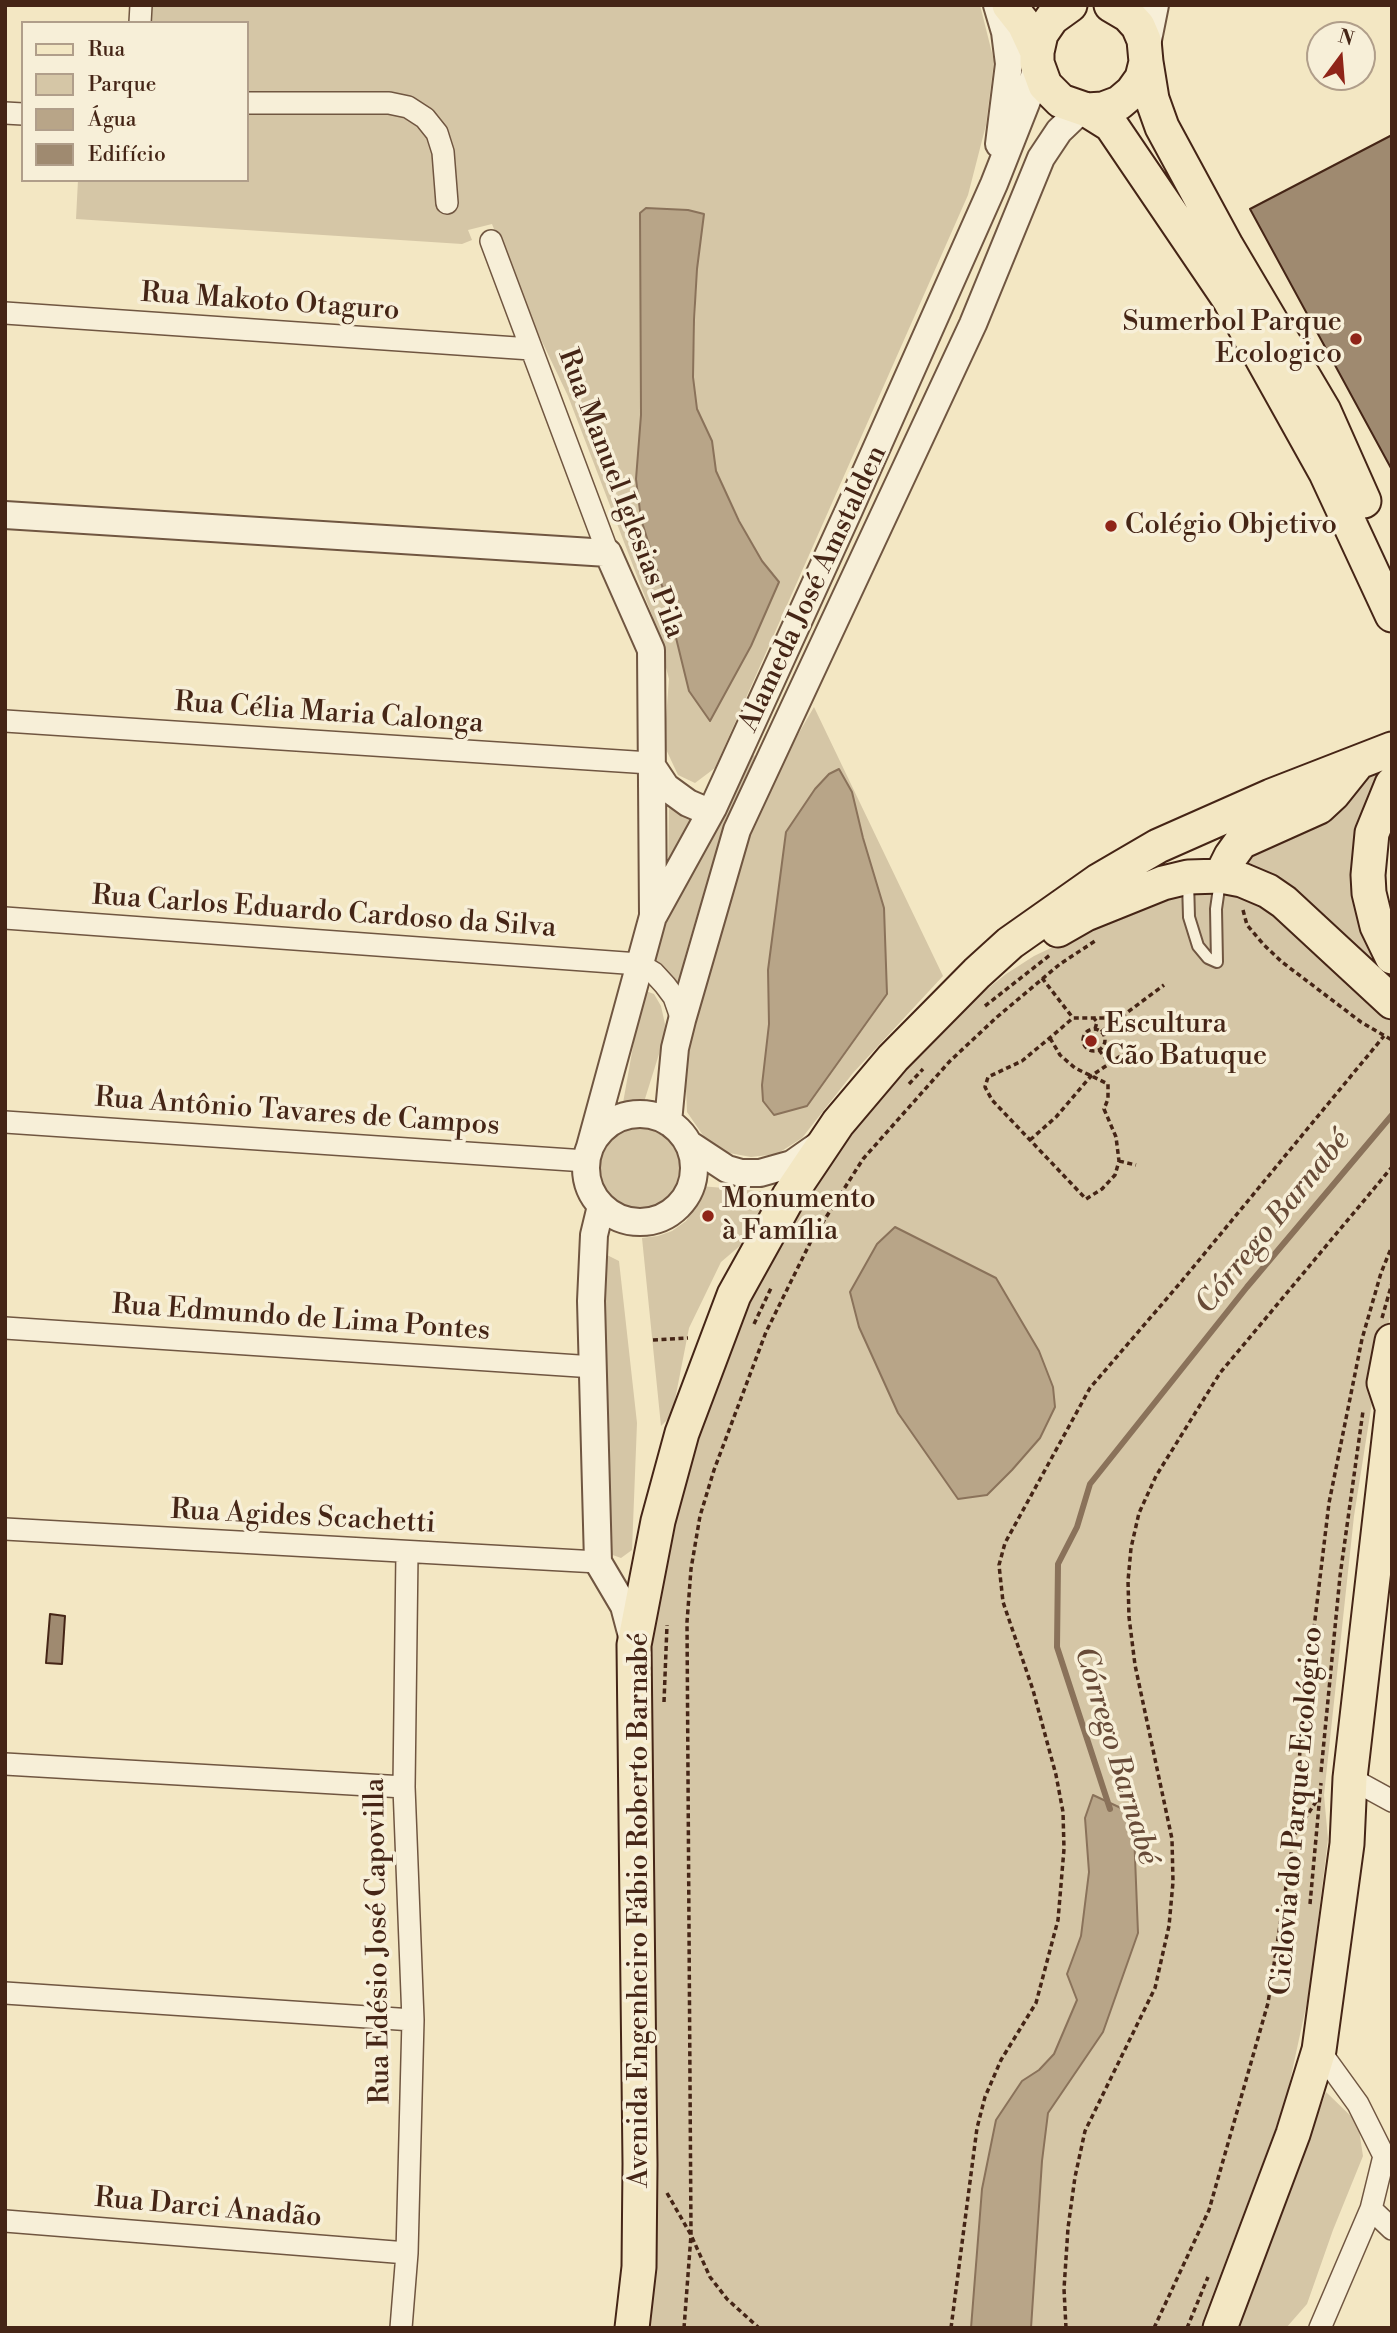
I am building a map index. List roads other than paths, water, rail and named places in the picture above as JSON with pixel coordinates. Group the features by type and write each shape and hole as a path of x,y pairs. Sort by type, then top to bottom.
{"main road":[{"path":"1009,5 1024,24 1045,85 1061,101 1084,109 1111,125 1229,299 1326,473 1392,615"},
{"path":"1111,5 1128,15 1138,26 1146,56 1152,99 1162,127 1221,236 1324,411 1392,564"},
{"path":"1037,58 1041,34 1052,18 1066,6"},
{"path":"1084,109 1103,109 1119,103 1142,78 1146,56"},
{"path":"1221,876 1241,842 1318,807 1376,754"},
{"name":"Avenida Engenheiro Fábio Roberto Barnabé","path":"632,2328 639,2267 640,2164 634,1646 658,1521 682,1433 734,1295 789,1196 823,1142 861,1094 1010,943 1098,881 1157,846 1376,754"},
{"path":"1392,784 1372,833 1368,875 1369,893 1377,926 1392,957"},
{"path":"946,1005 976,990 1011,961 1086,914 1139,892 1188,877 1221,876 1242,880 1268,891 1284,902 1392,1002"},
{"path":"1220,2328 1293,2134 1319,2050 1347,1844 1350,1778 1382,1410 1385,1335"}],"street":[{"path":"994,184 1009,64 1005,33 997,5"},
{"path":"1146,56 1155,5"},
{"name":"Alameda José Amstalden","path":"653,916 713,808 855,497 994,184 1030,93 1037,58"},
{"path":"248,103 388,103 408,107 425,118 437,133 443,152 447,203"},
{"name":"Alameda José Amstalden","path":"668,1122 675,1048 737,830 973,324 1041,158 1059,131 1084,109"},
{"name":"Rua Manuel Iglesias Pila","path":"491,241 608,553 651,649 653,916 588,1154"},
{"name":"Rua Makoto Otaguro","path":"5,313 531,349"},
{"path":"5,515 608,553"},
{"name":"Rua Célia Maria Calonga","path":"5,721 650,763"},
{"path":"650,763 666,787 688,803 702,809 713,808"},
{"name":"Rua Carlos Eduardo Cardoso da Silva","path":"5,918 639,964"},
{"path":"639,964 665,985 674,997 682,1020"},
{"path":"690,1144 695,1174 687,1198 669,1215 646,1223 621,1220 601,1206 591,1192 586,1177 588,1154 598,1134 609,1124 628,1115 649,1115 668,1122 677,1128 690,1144 727,1169 741,1173 760,1173 792,1164 823,1142"},
{"name":"Rua Antônio Tavares de Campos","path":"5,1122 588,1154"},
{"path":"601,1206 594,1235 591,1301 598,1562 624,1606 634,1646"},
{"name":"Rua Edmundo de Lima Pontes","path":"5,1328 594,1367"},
{"name":"Rua Agides Scachetti","path":"5,1529 598,1562"},
{"name":"Rua Edésio José Capovilla","path":"401,2328 407,2253 413,2020 404,1787 407,1552"},
{"path":"5,1764 404,1787"},
{"path":"1350,1778 1392,1801"},
{"path":"5,1993 413,2020"},
{"path":"1319,2050 1388,2152 1371,2209 1320,2328"},
{"path":"1371,2209 1392,2229"},
{"name":"Rua Darci Anadão","path":"5,2221 407,2253"}],"lane":[{"path":"1188,877 1189,917 1198,946 1208,958 1217,962 1216,909 1221,876"}],"water":[{"path":"646,208 688,210 704,214 694,320 693,377 697,409 712,441 716,471 739,521 762,561 779,582 751,646 710,721 689,691 668,605 641,519 636,479 641,415 640,213"},
{"path":"839,769 852,792 884,908 887,994 807,1106 774,1115 763,1101 762,1085 769,1024 768,970 786,832 815,789 829,774"},
{"path":"895,1227 996,1278 1039,1351 1053,1387 1055,1407 1040,1438 987,1495 958,1499 898,1413 859,1327 850,1292 877,1244"},
{"path":"1093,1795 1123,1809 1134,1832 1138,1933 1103,2032 1048,2113 1042,2161 1031,2328 971,2328 982,2189 996,2120 1022,2081 1039,2070 1054,2054 1077,2000 1067,1974 1081,1936 1089,1872 1085,1818"}],"waterway":[{"name":"Córrego Barnabé","path":"1110,1809 1057,1647 1058,1564 1077,1527 1090,1484 1247,1287 1392,1115"}],"place":[{"name":"Sumerbol Parque Ecologico","path":"1356,339"},
{"name":"Colégio Objetivo","path":"1111,526"},
{"name":"Escultura Cão Batuque","path":"1091,1041"},
{"name":"Monumento à Família","path":"708,1216"}]}
